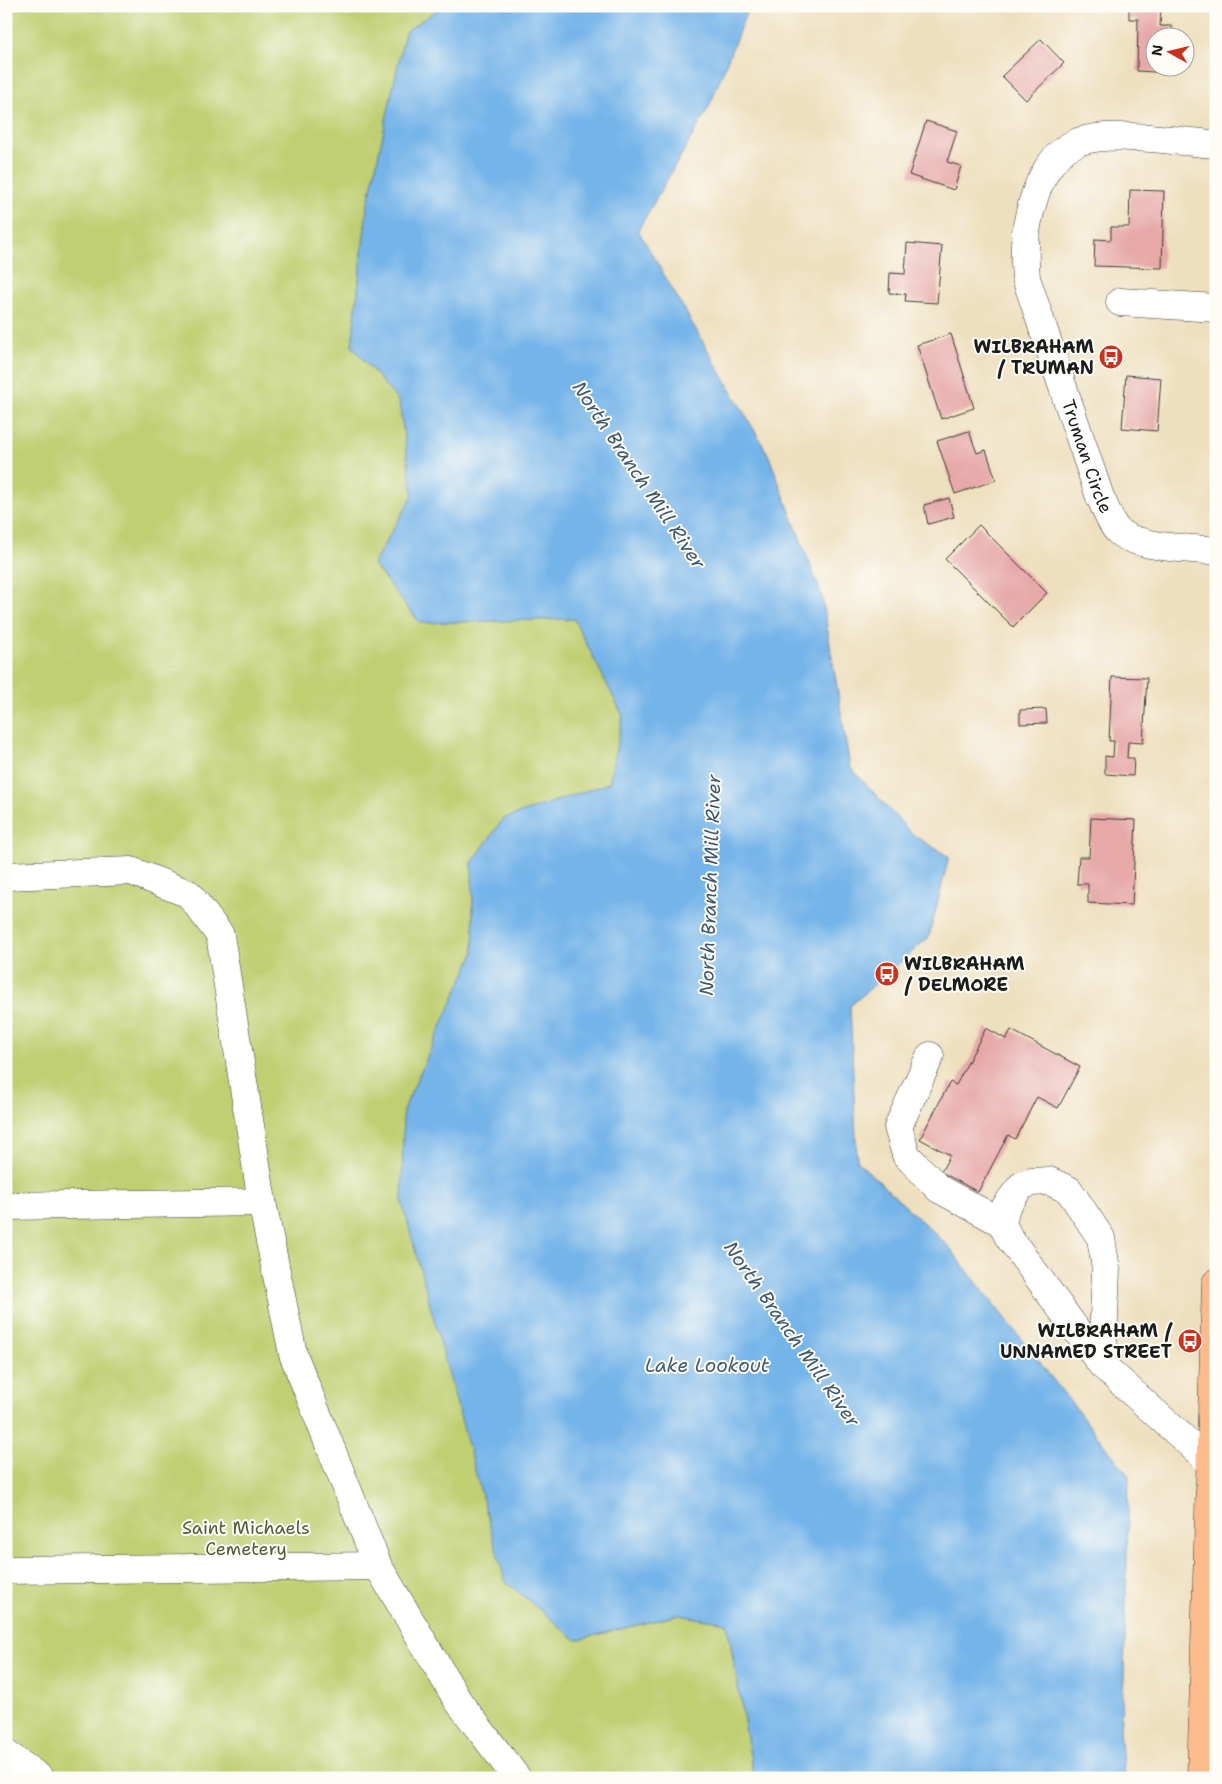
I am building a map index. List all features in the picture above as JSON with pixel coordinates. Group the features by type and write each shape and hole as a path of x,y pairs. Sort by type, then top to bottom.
{"main road":[{"path":"1201,1778 1212,1467 1216,1283"}],"street":[{"name":"Truman Circle","path":"1216,144 1112,137 1074,143 1057,157 1043,176 1030,213 1024,241 1026,278 1100,497 1111,522 1119,532 1148,543 1216,551"},
{"path":"1120,302 1216,308"},
{"path":"6,876 131,871 189,894 220,935 262,1202 293,1354 378,1566 458,1701 517,1778"},
{"path":"930,1056 898,1127 906,1156 939,1189 1002,1223 1008,1236 1102,1365 1212,1467"},
{"path":"1002,1223 1006,1206 1021,1186 1032,1182 1049,1181 1069,1190 1101,1238 1106,1269 1102,1365"},
{"path":"6,1206 262,1202"},
{"path":"6,1570 378,1566"},
{"path":"6,1754 40,1778"}],"green space":[{"name":"Saint Michaels Cemetery","path":"6,6 443,6 405,33 367,208 352,346 399,402 413,495 373,564 420,623 574,619 623,716 609,783 503,819 472,863 474,953 403,1111 576,1640 679,1615 727,1623 754,1778 6,1778"}],"water":[{"name":"Lake Lookout","path":"443,6 749,6 709,107 638,230 768,454 822,596 850,767 912,834 949,857 929,937 850,1006 857,1161 947,1245 1129,1476 1124,1679 1120,1729 1124,1778 754,1778 727,1623 678,1615 576,1640 505,1581 402,1202 403,1111 474,953 472,863 503,819 609,783 623,716 574,619 420,623 373,564 413,495 399,402 352,346 367,208 405,32"}],"building":[{"path":"1129,6 1161,6 1160,26 1172,26 1172,28 1144,28 1144,71 1137,71 1138,19 1129,19"},
{"path":"1041,39 1064,63 1026,100 1002,76"},
{"path":"926,121 957,131 947,162 961,166 954,190 909,175"},
{"path":"1130,190 1164,191 1162,268 1094,266 1095,239 1111,240 1111,227 1129,227"},
{"path":"907,243 942,246 937,303 905,301 906,294 889,293 890,273 905,274"},
{"path":"951,334 974,408 941,419 917,345"},
{"path":"1126,375 1161,378 1157,431 1122,428"},
{"path":"969,431 977,453 986,450 996,480 955,494 937,441"},
{"path":"949,498 954,517 928,524 924,505"},
{"path":"979,525 1047,593 1013,627 945,559"},
{"path":"1112,677 1147,678 1143,743 1128,742 1127,758 1134,758 1133,776 1105,774 1105,756 1113,757 1114,741 1109,741"},
{"path":"1046,709 1047,723 1020,724 1020,710"},
{"path":"1091,818 1136,820 1132,905 1088,903 1088,884 1077,884 1079,857 1089,857"},
{"path":"986,1028 1006,1039 1011,1030 1080,1067 1058,1108 1037,1097 1015,1139 1008,1135 978,1192 941,1172 950,1155 920,1139 950,1082 956,1085"}],"place":[{"name":"WILBRAHAM / TRUMAN","path":"1111,357"},
{"name":"WILBRAHAM / DELMORE","path":"887,974"},
{"name":"WILBRAHAM / UNNAMED STREET","path":"1190,1341"}],"water label":[{"name":"North Branch Mill River","path":"639,475"},
{"name":"North Branch Mill River","path":"710,885"},
{"name":"North Branch Mill River","path":"792,1334"}]}
